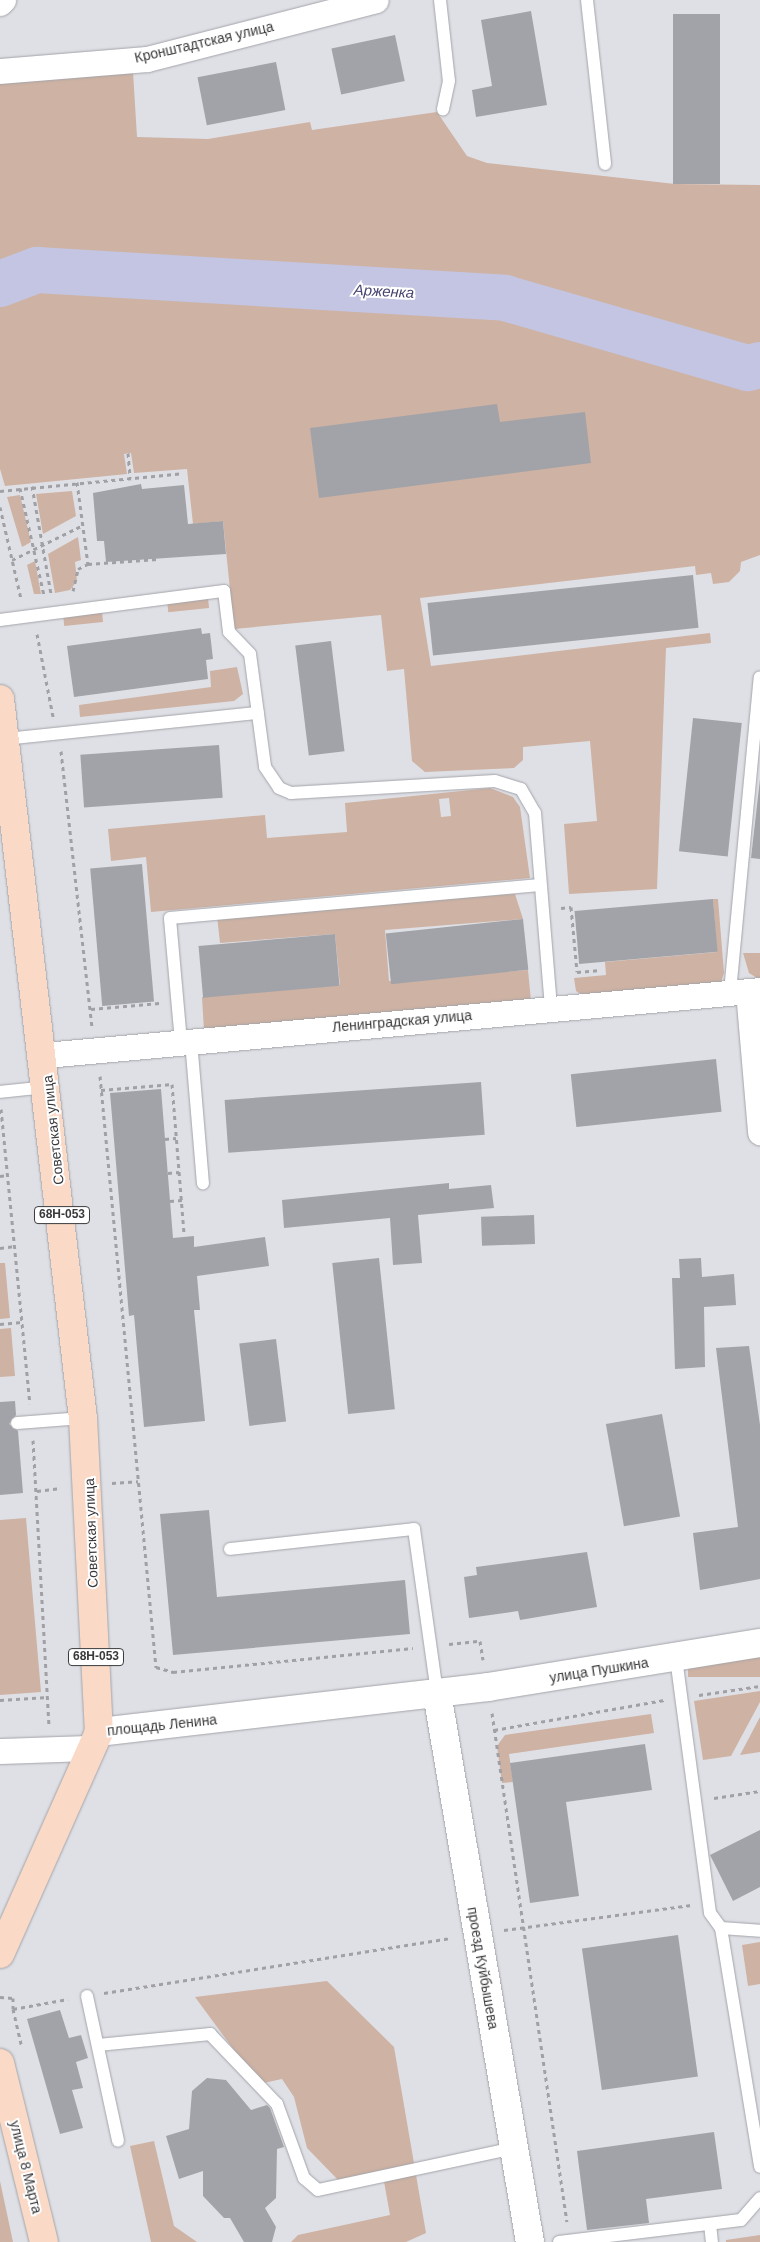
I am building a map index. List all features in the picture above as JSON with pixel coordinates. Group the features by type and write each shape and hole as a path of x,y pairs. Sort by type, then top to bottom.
{"main road":[{"name":"Советская улица","path":"0,699 45,1055 84,1418 97,1681"},
{"name":"Советская улица","path":"93,1583 97,1681 94,1740"},
{"name":"улица Пушкина","path":"437,1693 676,1658 760,1643"},
{"name":"площадь Ленина","path":"0,1954 94,1740 437,1693"},
{"name":"проезд Куйбышева","path":"437,1693 476,1934 530,2242"},
{"name":"улица 8 Марта","path":"0,2064 44,2242"}],"street":[{"name":"Кронштадтская улица","path":"0,71 146,59 376,0"},
{"name":"Ленинградская улица","path":"45,1055 746,991"},
{"path":"746,991 760,1132"},
{"path":"0,1751 94,1740"}],"lane":[{"path":"440,0 450,81 443,109"},
{"path":"588,0 605,164"},
{"path":"0,620 224,591 229,632 250,654 269,780 291,793 495,781 521,790 536,813 540,885 551,1008"},
{"path":"746,991 760,677"},
{"path":"5,739 258,713"},
{"path":"204,1183 186,1041 177,1002 170,918 540,885"},
{"path":"1,1099 48,1087"},
{"path":"17,1423 84,1418"},
{"path":"230,1549 414,1529 437,1693"},
{"path":"676,1658 693,1802 709,1903 721,1928 760,2167"},
{"path":"721,1928 760,1931"},
{"path":"87,1996 118,2141"},
{"path":"98,2045 210,2034 277,2104 304,2178 318,2190 514,2148"},
{"path":"559,2242 741,2220 758,2206"},
{"path":"710,2224 712,2242"}],"path":[{"path":"128,453 130,478"},
{"path":"0,491 32,486 182,473"},
{"path":"77,482 88,564"},
{"path":"32,486 52,596"},
{"path":"20,488 44,597"},
{"path":"0,507 21,599 33,616 57,734 101,1090 153,1661 160,1671 173,1672"},
{"path":"12,560 83,525"},
{"path":"78,583 78,569 88,564 158,559"},
{"path":"542,909 571,907 577,972 601,970"},
{"path":"91,1009 177,1002"},
{"path":"172,1084 184,1233"},
{"path":"101,1090 181,1084"},
{"path":"1,1099 32,1422 49,1706"},
{"path":"165,1139 176,1138"},
{"path":"168,1173 179,1172"},
{"path":"0,1176 8,1175"},
{"path":"170,1201 182,1200"},
{"path":"0,1248 15,1246"},
{"path":"0,1324 22,1322"},
{"path":"494,1730 681,1697 760,1686"},
{"path":"0,1700 48,1697"},
{"path":"693,1802 760,1791"},
{"path":"0,1997 13,1998 13,2009 476,1934 709,1903"}],"shaded area":[{"path":"133,72 137,137 208,139 310,122 312,130 437,112 467,156 487,163 675,184 760,185 760,555 741,562 740,571 729,582 713,584 711,573 696,575 695,566 420,598 431,666 710,633 711,643 666,648 657,889 569,894 564,824 597,821 590,741 523,747 523,760 514,768 425,772 412,761 404,669 387,671 381,615 234,629 223,521 193,524 187,469 134,473 131,453 124,454 127,474 5,486 0,469 0,83"},
{"path":"72,491 76,516 43,534 36,494"},
{"path":"20,495 31,542 22,547 7,497"},
{"path":"78,537 81,560 75,562 77,581 70,590 55,593 48,554"},
{"path":"35,561 41,594 34,594 27,565"},
{"path":"208,598 209,608 168,612 167,602"},
{"path":"102,612 103,622 64,626 63,616"},
{"path":"237,667 243,694 234,701 80,717 79,705 211,687 210,671"},
{"path":"490,788 513,797 520,807 530,878 151,912 146,857 111,861 108,829 265,815 267,838 347,832 345,803","holes":["449,798 451,816 441,817 439,799"]},
{"path":"515,894 523,919 385,930 389,981 528,970 531,1001 204,1031 202,997 340,985 335,934 220,943 217,916"},
{"path":"713,899 718,899 724,973 721,982 582,995 576,991 574,978 606,975 605,962 717,952"},
{"path":"743,953 760,953 760,980 749,973"},
{"path":"0,1263 5,1263 10,1318 0,1319"},
{"path":"11,1328 15,1376 0,1377 0,1329"},
{"path":"26,1518 41,1692 0,1695 0,1520"},
{"path":"688,1657 760,1657 760,1677 688,1677"},
{"path":"760,1691 760,1702 731,1756 703,1760 694,1701"},
{"path":"651,1714 654,1733 509,1754 513,1782 502,1783 497,1746 505,1735"},
{"path":"760,1717 760,1752 740,1755"},
{"path":"760,1942 760,1984 748,1986 742,1945"},
{"path":"327,1981 394,2047 426,2233 406,2242 291,2242 298,2235 390,2215 383,2176 341,2183 307,2148 294,2097 282,2079 259,2084 195,1997"},
{"path":"154,2141 174,2226 197,2242 151,2242 130,2146"},
{"path":"0,2181 13,2242 0,2242"},
{"path":"760,2235 760,2242 726,2242 726,2240"}],"building":[{"path":"531,11 547,105 476,117 472,90 492,86 481,20"},
{"path":"673,14 720,14 720,184 673,184"},
{"path":"395,35 405,81 341,94 331,49"},
{"path":"276,62 285,110 207,125 197,77"},
{"path":"497,404 500,422 585,412 591,463 319,498 310,428"},
{"path":"141,484 142,489 184,485 188,524 223,521 226,554 106,562 104,541 97,541 93,493"},
{"path":"693,575 699,628 433,656 427,603"},
{"path":"201,628 202,634 210,633 213,659 206,660 208,679 74,697 67,646"},
{"path":"331,641 345,751 309,756 295,645"},
{"path":"693,718 742,723 728,856 679,851"},
{"path":"219,745 223,798 84,808 80,755"},
{"path":"760,779 760,859 751,858"},
{"path":"142,864 154,1001 102,1006 90,869"},
{"path":"713,899 718,952 579,964 575,911"},
{"path":"523,919 528,970 391,984 386,933"},
{"path":"335,934 340,986 203,998 199,946"},
{"path":"716,1059 722,1112 576,1127 571,1074"},
{"path":"481,1082 485,1135 228,1153 225,1100"},
{"path":"161,1089 173,1238 194,1236 194,1247 265,1237 269,1266 197,1276 200,1310 194,1310 205,1421 144,1427 134,1315 129,1316 110,1093"},
{"path":"449,1183 449,1189 491,1185 494,1208 418,1215 422,1263 393,1265 390,1218 284,1228 282,1200"},
{"path":"534,1215 535,1244 482,1246 481,1217"},
{"path":"379,1258 395,1409 348,1414 332,1263"},
{"path":"701,1258 702,1277 734,1274 736,1305 704,1307 705,1367 675,1369 672,1278 680,1278 679,1259"},
{"path":"276,1339 286,1421 249,1426 239,1344"},
{"path":"749,1346 760,1425 760,1579 700,1590 693,1533 738,1527 716,1348"},
{"path":"15,1401 16,1415 9,1424 18,1431 23,1493 0,1495 0,1402"},
{"path":"662,1414 680,1516 624,1526 606,1424"},
{"path":"209,1510 217,1597 405,1580 410,1634 173,1655 160,1514"},
{"path":"587,1552 597,1607 520,1620 518,1611 469,1618 464,1577 477,1575 476,1567"},
{"path":"645,1744 652,1790 566,1802 579,1896 530,1903 510,1763"},
{"path":"760,1830 760,1887 733,1901 710,1855"},
{"path":"678,1935 698,2077 602,2090 582,1948"},
{"path":"60,2010 69,2038 81,2035 88,2058 76,2062 83,2088 72,2090 83,2128 60,2134 27,2019"},
{"path":"207,2078 226,2080 251,2110 267,2105 270,2108 284,2147 277,2149 276,2198 265,2208 276,2227 272,2242 244,2242 230,2218 224,2218 203,2196 203,2171 179,2179 166,2136 189,2129 192,2091"},
{"path":"714,2132 722,2189 646,2199 649,2223 587,2230 577,2151"}],"waterway":[{"name":"Арженка","path":"0,284 37,270 505,298 748,368 760,365"}]}
